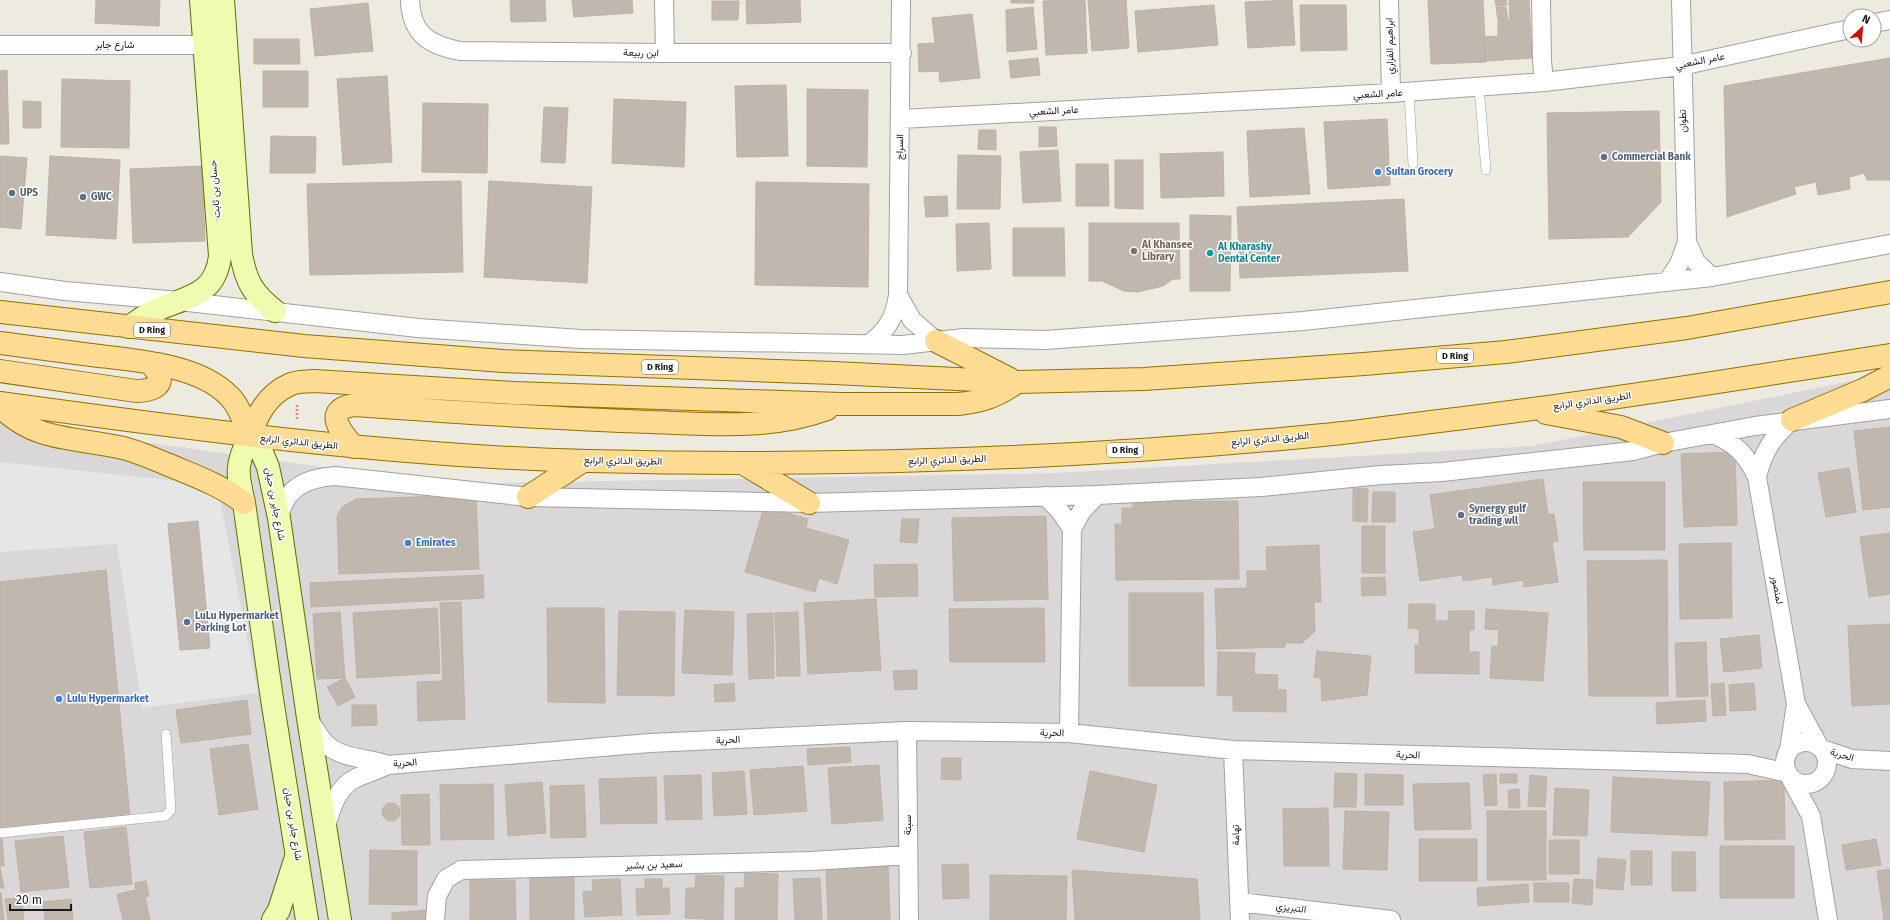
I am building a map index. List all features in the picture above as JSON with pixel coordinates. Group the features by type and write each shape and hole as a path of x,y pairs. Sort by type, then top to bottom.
{"main road":[{"name":"D Ring","path":"0,312 304,346 503,361 834,373 1016,382 1144,379 1364,364 1506,352 1687,328 1890,292"},
{"path":"250,436 263,405 275,394 288,385 314,381 514,393 840,404 971,403 996,396 1016,382 936,341"},
{"path":"0,343 151,363 191,373 214,384 229,395 238,408 250,436"},
{"name":"الطريق الدائري الرابع","path":"0,404 250,436 354,447 583,461 744,464 925,461 1177,447 1326,435 1530,410 1720,383 1890,355"},
{"path":"0,371 148,392 156,387 159,375 151,363"},
{"path":"1792,420 1863,390 1890,376"},
{"path":"0,404 10,416 25,426 41,433 112,445 138,452 219,486 244,503"},
{"path":"354,447 340,432 337,424 337,417 340,410 347,406 355,405 563,420 758,424 795,419 840,404"},
{"path":"1530,410 1621,427 1663,443"},
{"path":"528,497 583,461"},
{"path":"744,464 809,503"}],"street":[{"name":"حسان بن ثابت","path":"129,327 144,316 198,294 207,287 214,278 219,267 220,256 201,0"},
{"path":"223,0 241,254 244,270 250,286 258,298 275,312"},
{"name":"ابن ربيعة","path":"410,0 410,13 416,28 426,39 442,47 460,50 665,53 902,53"},
{"path":"664,0 665,53"},
{"name":"السراج","path":"869,344 881,335 890,324 896,310 898,295 902,53 901,0"},
{"name":"ابراهيم الفزاري","path":"1390,0 1391,93"},
{"path":"1541,0 1542,61 1544,82"},
{"name":"تطوان","path":"1666,282 1679,264 1687,242 1681,66 1681,0"},
{"name":"عامر الشعبي","path":"901,119 1409,92 1544,82 1681,66 1842,31"},
{"name":"شارع جابر","path":"0,45 204,45 213,47 228,56"},
{"name":"تطوان","path":"1687,242 1696,262 1712,277"},
{"path":"0,282 65,291 179,301 418,328 581,339 903,345 964,338 1045,340 1303,321 1712,277 1890,244"},
{"path":"898,295 912,320 936,341"},
{"path":"279,518 281,506 288,495 302,483 316,477 335,476 528,497 809,503 1096,495 1261,488 1381,475 1442,472 1632,451 1663,443 1792,420 1890,409"},
{"name":"لمنصور","path":"1757,477 1761,460 1769,444 1779,431 1792,420"},
{"name":"لمنصور","path":"1713,434 1728,441 1740,450 1750,462 1757,477 1796,704 1788,751"},
{"name":"شارع جابر بن حيان","path":"307,920 298,852 272,699 244,503 238,478 238,465 250,436 260,448 268,467 279,518 308,718 340,920"},
{"name":"الحرية","path":"1069,733 1072,529 1081,512 1096,495"},
{"path":"1045,496 1060,511 1072,529"},
{"name":"لمنصور","path":"1796,704 1820,747"},
{"name":"الحرية","path":"308,718 325,742 333,749 352,757 370,759 388,765 650,743 908,731 1069,733 1233,750 1748,764 1789,775"},
{"name":"سبتة","path":"908,731 909,920"},
{"path":"1811,816 1816,789 1823,775 1827,761 1820,747 1811,742 1803,742 1795,744 1788,751 1785,764 1789,775 1802,796 1811,816 1828,920"},
{"name":"الحرية","path":"1820,747 1842,756 1863,761"},
{"name":"تهامة","path":"1233,750 1240,920"},
{"name":"الحرية","path":"1748,764 1788,751"},
{"name":"الحرية","path":"1823,775 1843,765 1863,761 1890,761"},
{"name":"الحرية","path":"326,827 333,802 341,790 355,778 377,771 388,765"},
{"path":"1789,775 1798,782 1806,784 1815,782 1823,775"},
{"path":"273,920 279,910 298,852"},
{"name":"سعيد بن بشير","path":"435,920 437,896 446,879 461,870 811,861 908,855"},
{"name":"التبريزي","path":"1239,902 1391,920"}],"lane":[{"path":"1479,87 1486,170"},
{"path":"1409,92 1413,164"},
{"path":"0,833 165,816 171,810 166,734"}],"shaded area":[{"path":"1890,373 1890,920 0,920 0,422 443,484 1057,473 1533,446"},
{"name":"LuLu Hypermarket Parking Lot","path":"0,462 177,481 220,500 258,693 142,708 117,544 0,552"}],"building":[{"path":"96,0 160,0 159,26 95,23"},
{"path":"510,0 545,0 546,21 511,22"},
{"path":"572,0 632,0 633,13 574,17"},
{"path":"746,0 800,0 801,22 747,24"},
{"path":"1011,0 1034,0 1034,3 1011,3"},
{"path":"1085,0 1087,53 1046,55 1043,1"},
{"path":"1088,0 1126,0 1129,48 1092,51"},
{"path":"1292,0 1295,45 1248,48 1245,2"},
{"path":"1428,0 1483,0 1486,62 1431,64"},
{"path":"1495,0 1506,0 1507,5 1496,6"},
{"path":"1509,0 1529,0 1532,58 1486,61 1484,37 1498,36 1498,21 1510,20"},
{"path":"712,1 739,1 738,20 712,20"},
{"path":"368,3 373,51 315,56 310,9"},
{"path":"1214,5 1218,45 1138,52 1135,11"},
{"path":"1300,5 1346,5 1347,50 1301,51"},
{"path":"1033,7 1037,49 1007,52 1006,10"},
{"path":"1496,7 1506,7 1508,19 1498,20"},
{"path":"972,14 980,78 940,82 939,71 919,72 918,44 935,43 932,18"},
{"path":"254,39 299,39 300,64 254,64"},
{"path":"1038,58 1040,75 1011,78 1009,61"},
{"path":"1890,58 1890,180 1867,180 1864,173 1849,177 1850,189 1818,195 1816,182 1794,187 1796,194 1727,217 1724,86"},
{"path":"7,70 9,144 0,144 0,71"},
{"path":"263,71 308,71 308,107 263,107"},
{"path":"387,76 392,162 343,165 337,79"},
{"path":"62,79 130,81 129,148 61,147"},
{"path":"786,85 788,156 737,157 735,86"},
{"path":"807,89 868,90 867,167 807,166"},
{"path":"614,99 686,102 684,167 612,163"},
{"path":"23,101 41,102 41,128 23,128"},
{"path":"423,103 488,104 487,173 422,172"},
{"path":"544,107 568,108 565,163 541,162"},
{"name":"Commercial Bank","path":"1659,111 1661,202 1628,237 1549,239 1547,113"},
{"path":"1387,119 1390,185 1328,189 1324,122"},
{"path":"1039,127 1056,127 1057,146 1039,147"},
{"path":"1304,128 1310,194 1250,197 1247,131"},
{"path":"979,130 996,130 996,150 978,149"},
{"path":"271,136 316,137 315,173 270,173"},
{"path":"1058,150 1061,201 1023,203 1020,152"},
{"path":"1223,152 1224,196 1161,198 1160,154"},
{"path":"958,155 1001,156 1000,209 957,209"},
{"name":"UPS","path":"0,156 27,158 21,229 0,227"},
{"name":"GWC","path":"50,156 120,160 116,239 46,235"},
{"path":"1115,160 1143,160 1143,209 1115,208"},
{"path":"1076,164 1108,164 1109,206 1076,206"},
{"path":"202,166 205,241 133,243 130,169"},
{"path":"461,181 463,272 310,275 307,184"},
{"path":"489,181 592,187 587,283 484,277"},
{"path":"756,182 869,184 868,287 755,285"},
{"path":"947,196 948,216 926,217 924,197"},
{"path":"1404,199 1408,271 1240,278 1237,207"},
{"name":"Al Kharashy Dental Center","path":"1190,215 1231,216 1230,291 1190,291"},
{"path":"989,223 991,269 957,271 956,224"},
{"name":"Al Khansee Library","path":"1089,223 1179,223 1180,279 1173,279 1163,286 1138,292 1124,291 1102,281 1089,281"},
{"path":"1013,228 1064,228 1065,276 1013,276"},
{"path":"1890,427 1890,507 1863,510 1854,431"},
{"path":"1735,452 1737,525 1684,527 1681,454"},
{"path":"1849,468 1856,512 1826,517 1818,473"},
{"path":"1543,479 1548,514 1554,514 1558,541 1552,542 1558,582 1524,587 1523,580 1493,585 1492,577 1463,581 1462,575 1420,581 1413,532 1435,529 1430,495"},
{"path":"1583,482 1665,482 1665,550 1584,550"},
{"path":"1353,488 1368,489 1367,522 1353,521"},
{"path":"1373,492 1395,492 1395,522 1372,522"},
{"name":"Emirates","path":"476,495 479,569 339,574 337,516 342,507 356,499"},
{"path":"1238,501 1239,579 1116,580 1115,524 1122,524 1122,508 1133,508 1133,502"},
{"path":"764,506 808,519 806,528 849,540 837,584 819,578 815,592 745,572"},
{"path":"1046,516 1048,599 954,601 952,518"},
{"path":"902,519 919,519 917,543 900,542"},
{"path":"198,521 210,648 180,650 168,524"},
{"path":"1362,526 1385,526 1385,573 1362,573"},
{"path":"1890,533 1890,594 1869,597 1860,537"},
{"path":"1731,543 1732,618 1680,619 1679,544"},
{"path":"1319,545 1321,602 1314,602 1315,631 1302,643 1285,643 1285,647 1217,649 1215,589 1247,588 1247,571 1267,571 1266,547"},
{"path":"1667,560 1668,696 1589,696 1587,561"},
{"path":"917,564 918,596 875,597 874,565"},
{"name":"Lulu Hypermarket","path":"106,570 130,817 0,829 0,582"},
{"path":"483,575 484,598 311,607 310,583"},
{"path":"1385,577 1386,595 1362,596 1361,578"},
{"path":"1129,593 1203,593 1204,686 1129,686"},
{"path":"876,599 881,670 808,674 804,603"},
{"path":"461,602 465,719 418,721 417,682 443,681 440,603"},
{"path":"1409,604 1435,604 1435,621 1448,621 1449,611 1474,611 1474,630 1469,630 1469,652 1479,652 1479,674 1415,673 1415,645 1419,646 1419,629 1408,628"},
{"path":"437,608 440,673 357,678 353,613"},
{"path":"547,608 604,608 605,703 548,702"},
{"path":"1044,608 1045,662 950,662 949,609"},
{"path":"1486,609 1548,613 1543,681 1490,678 1492,646 1498,647 1499,630 1485,629"},
{"path":"685,610 734,612 732,675 682,673"},
{"path":"619,611 675,612 674,696 617,695"},
{"path":"340,612 345,678 317,679 313,614"},
{"path":"798,612 800,676 777,676 775,613"},
{"path":"773,613 774,678 749,679 747,614"},
{"path":"1890,624 1890,704 1852,706 1848,626"},
{"path":"1759,635 1762,668 1724,672 1720,639"},
{"path":"1706,642 1708,696 1677,697 1675,643"},
{"path":"1317,651 1371,656 1367,695 1322,701 1321,678 1314,677"},
{"path":"1218,652 1255,653 1254,674 1278,675 1277,690 1286,690 1286,712 1233,711 1233,696 1217,695"},
{"path":"917,670 917,689 895,690 893,671"},
{"path":"345,678 355,697 338,706 327,687"},
{"path":"734,683 735,701 715,702 714,685"},
{"path":"1724,683 1726,715 1713,716 1711,684"},
{"path":"1754,683 1756,710 1730,711 1729,685"},
{"path":"247,700 251,734 181,743 176,710"},
{"path":"1705,700 1706,721 1657,724 1656,703"},
{"path":"352,705 376,705 377,725 352,726"},
{"path":"248,744 258,809 219,815 210,749"},
{"path":"850,747 851,762 808,765 807,749"},
{"path":"942,758 961,758 961,780 941,779"},
{"path":"879,765 883,820 832,824 828,768"},
{"path":"803,766 807,811 754,815 750,770"},
{"path":"744,771 747,814 714,816 712,773"},
{"path":"1090,771 1157,785 1144,852 1077,839"},
{"path":"1335,773 1357,774 1356,807 1334,807"},
{"path":"1365,774 1403,775 1403,805 1365,805"},
{"path":"1496,774 1497,805 1485,806 1483,775"},
{"path":"1500,774 1517,774 1517,783 1500,783"},
{"path":"701,775 702,819 666,820 664,776"},
{"path":"1530,775 1547,777 1545,807 1528,806"},
{"path":"656,777 657,823 601,824 599,779"},
{"path":"1613,777 1710,782 1707,836 1611,832"},
{"path":"1784,780 1785,839 1725,840 1724,782"},
{"path":"542,782 546,833 508,836 505,785"},
{"path":"1469,783 1471,829 1415,830 1413,784"},
{"path":"493,784 494,839 441,840 440,785"},
{"path":"584,785 586,837 551,838 550,786"},
{"path":"1555,788 1589,790 1587,836 1553,835"},
{"path":"1519,789 1520,808 1509,808 1508,790"},
{"path":"429,794 430,845 402,845 401,795"},
{"path":"391,803 397,806 400,812 397,818 391,821 385,818 382,812 385,806"},
{"path":"1328,808 1329,866 1284,866 1283,809"},
{"path":"1345,811 1389,812 1387,870 1343,869"},
{"path":"1487,811 1546,811 1546,880 1487,880"},
{"path":"126,827 132,884 90,888 84,832"},
{"path":"63,836 69,887 21,892 15,841"},
{"path":"2,837 4,866 0,866 0,838"},
{"path":"1419,839 1477,839 1477,881 1419,881"},
{"path":"1876,839 1881,865 1846,870 1842,845"},
{"path":"1549,840 1579,840 1579,874 1549,874"},
{"path":"1720,846 1794,846 1794,898 1720,898"},
{"path":"370,850 417,851 417,905 369,904"},
{"path":"1631,851 1652,851 1652,885 1631,885"},
{"path":"1672,852 1695,852 1696,891 1672,891"},
{"path":"1598,858 1626,860 1623,890 1596,888"},
{"path":"888,863 890,920 828,920 826,865"},
{"path":"968,864 969,898 943,899 942,865"},
{"path":"0,867 4,888 0,888"},
{"path":"1890,869 1890,920 1884,920 1877,871"},
{"path":"1072,870 1197,879 1200,920 1075,920"},
{"path":"745,873 778,874 777,920 735,920 735,888 744,888"},
{"path":"696,875 724,876 723,920 685,918 686,888 695,888"},
{"path":"990,875 1067,876 1066,920 990,920"},
{"path":"530,877 574,877 574,920 530,920"},
{"path":"820,878 822,920 795,920 793,879"},
{"path":"620,879 622,915 585,917 583,892 593,891 592,880"},
{"path":"645,879 662,879 662,888 669,888 670,914 637,915 636,889 645,889"},
{"path":"1574,879 1593,880 1592,905 1572,903"},
{"path":"470,880 515,880 516,920 470,920"},
{"path":"146,881 149,896 145,897 150,920 123,920 117,894 136,890 135,883"},
{"path":"1534,883 1569,883 1569,902 1534,902"},
{"path":"1528,884 1529,902 1478,906 1477,888"},
{"path":"1,893 4,920 0,920"},
{"path":"21,898 24,920 8,920 5,899"},
{"path":"71,899 73,920 45,920 43,902"},
{"path":"428,910 429,920 392,920 392,913"}],"place":[{"name":"Commercial Bank","path":"1604,157"},
{"name":"Sultan Grocery","path":"1378,172"},
{"name":"UPS","path":"12,193"},
{"name":"GWC","path":"83,197"},
{"name":"Al Khansee Library","path":"1134,251"},
{"name":"Al Kharashy Dental Center","path":"1210,253"},
{"name":"Synergy gulf trading wll","path":"1461,515"},
{"name":"Emirates","path":"408,543"},
{"name":"LuLu Hypermarket Parking Lot","path":"187,622"},
{"name":"Lulu Hypermarket","path":"59,699"}]}
